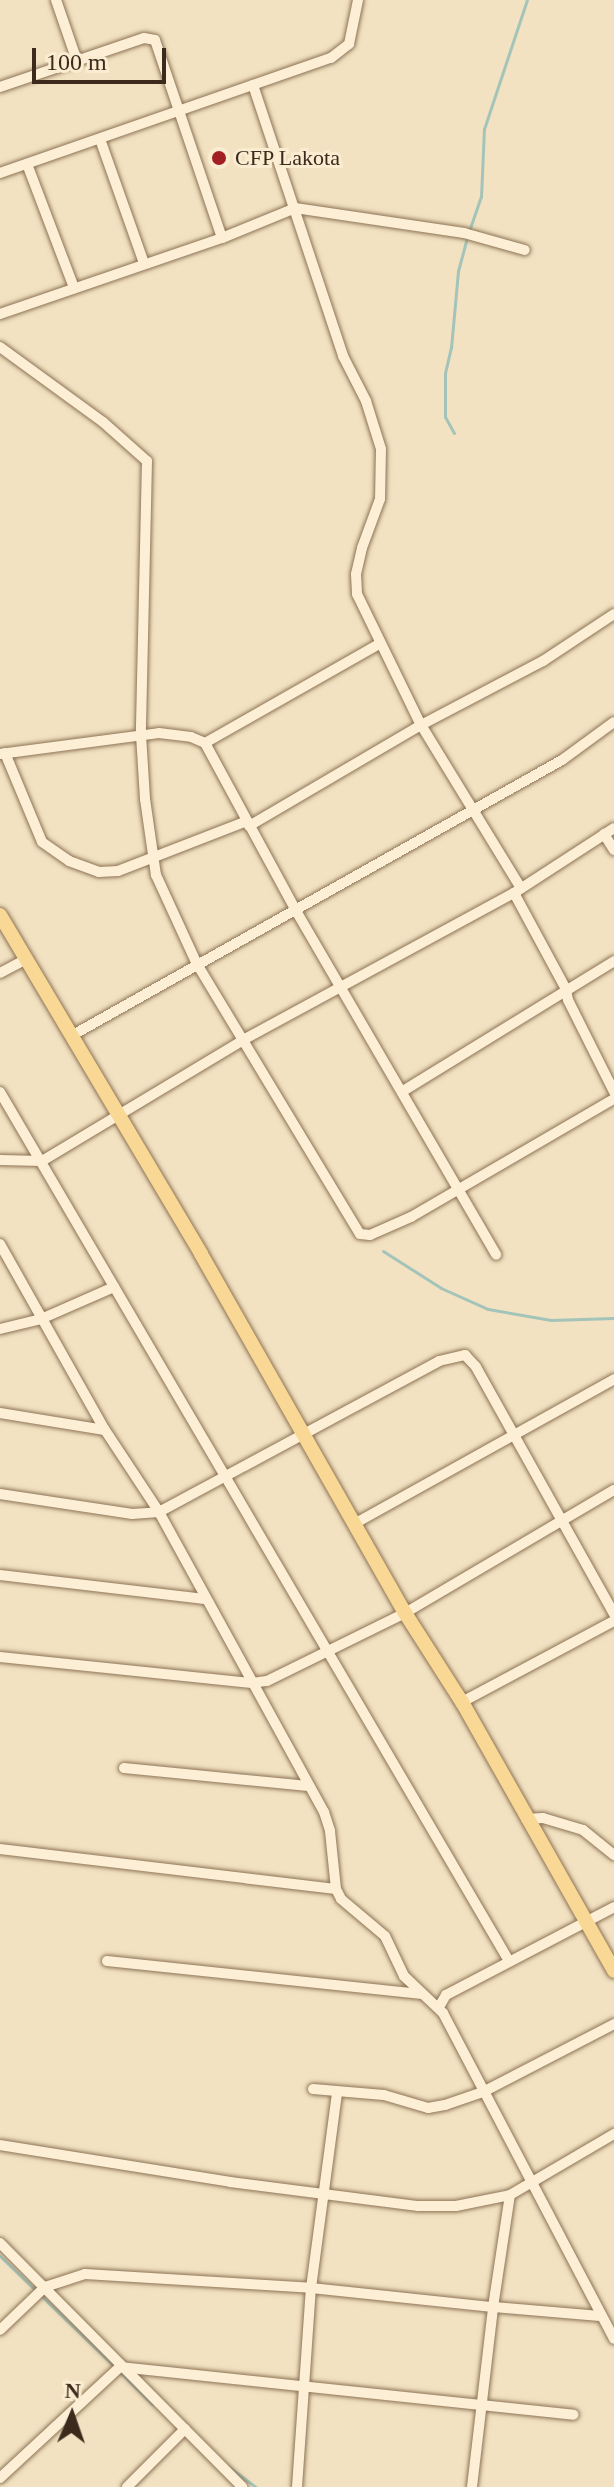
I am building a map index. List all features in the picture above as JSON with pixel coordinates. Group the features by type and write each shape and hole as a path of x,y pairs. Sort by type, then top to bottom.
{"main road":[{"path":"0,915 303,1432 405,1613 462,1702 614,1971"}],"street":[{"path":"56,0 77,61"},
{"path":"0,173 345,50 358,0"},
{"path":"0,87 144,38 155,40 222,238"},
{"path":"253,85 343,356 366,401 381,449 380,499 356,574 357,594 421,725 518,891 614,1092"},
{"path":"100,139 144,263"},
{"path":"27,164 74,288"},
{"path":"0,314 222,238 295,208 464,233 525,250"},
{"path":"0,347 103,422 147,461 141,735 156,875 197,964 360,1234 370,1235 386,1229 614,1099"},
{"path":"379,644 205,743 177,735 141,735 3,754 42,842 53,852 99,872 118,871 248,823 421,725 530,668 614,614"},
{"path":"71,1036 473,812 562,760 614,722"},
{"path":"205,743 295,909 496,1255"},
{"path":"0,1160 42,1161 243,1040 518,891 614,828"},
{"path":"604,834 614,850"},
{"path":"0,973 26,959"},
{"path":"403,1091 614,961"},
{"path":"0,1092 509,1961"},
{"path":"0,1244 105,1430 159,1512 308,1786 330,1831 336,1889 341,1899 385,1936 404,1976 439,2007 614,2339"},
{"path":"0,1329 41,1319 114,1287"},
{"path":"0,1494 132,1514 159,1512 303,1432 458,1354 470,1357 614,1614"},
{"path":"354,1524 614,1379"},
{"path":"0,1413 105,1430"},
{"path":"0,1657 252,1683 267,1681 405,1613 614,1490"},
{"path":"0,1575 205,1599"},
{"path":"462,1702 614,1621"},
{"path":"124,1768 308,1786"},
{"path":"526,1819 543,1818 583,1830 614,1855"},
{"path":"0,1849 336,1889"},
{"path":"439,2007 446,1995 614,1907"},
{"path":"107,1961 422,1994"},
{"path":"313,2089 384,2095 428,2108 483,2092 614,2024"},
{"path":"297,2487 311,2288 337,2092"},
{"path":"0,2145 325,2194 435,2207 481,2203 510,2195 614,2134"},
{"path":"472,2487 480,2406 510,2195"},
{"path":"0,2243 242,2487"},
{"path":"0,2330 45,2287 85,2274 311,2288 601,2316"},
{"path":"0,2478 120,2367 573,2415"},
{"path":"127,2487 185,2429"}],"waterway":[{"path":"469,231 481,197 484,129 527,0"},
{"path":"454,433 445,417 445,373 451,348 458,271 467,238"},
{"path":"383,1251 441,1288 488,1309 551,1320 614,1318"},
{"path":"0,2256 115,2367"},
{"path":"121,2373 152,2404"},
{"path":"229,2467 256,2487"}],"place":[{"name":"CFP Lakota","path":"219,158"}]}
